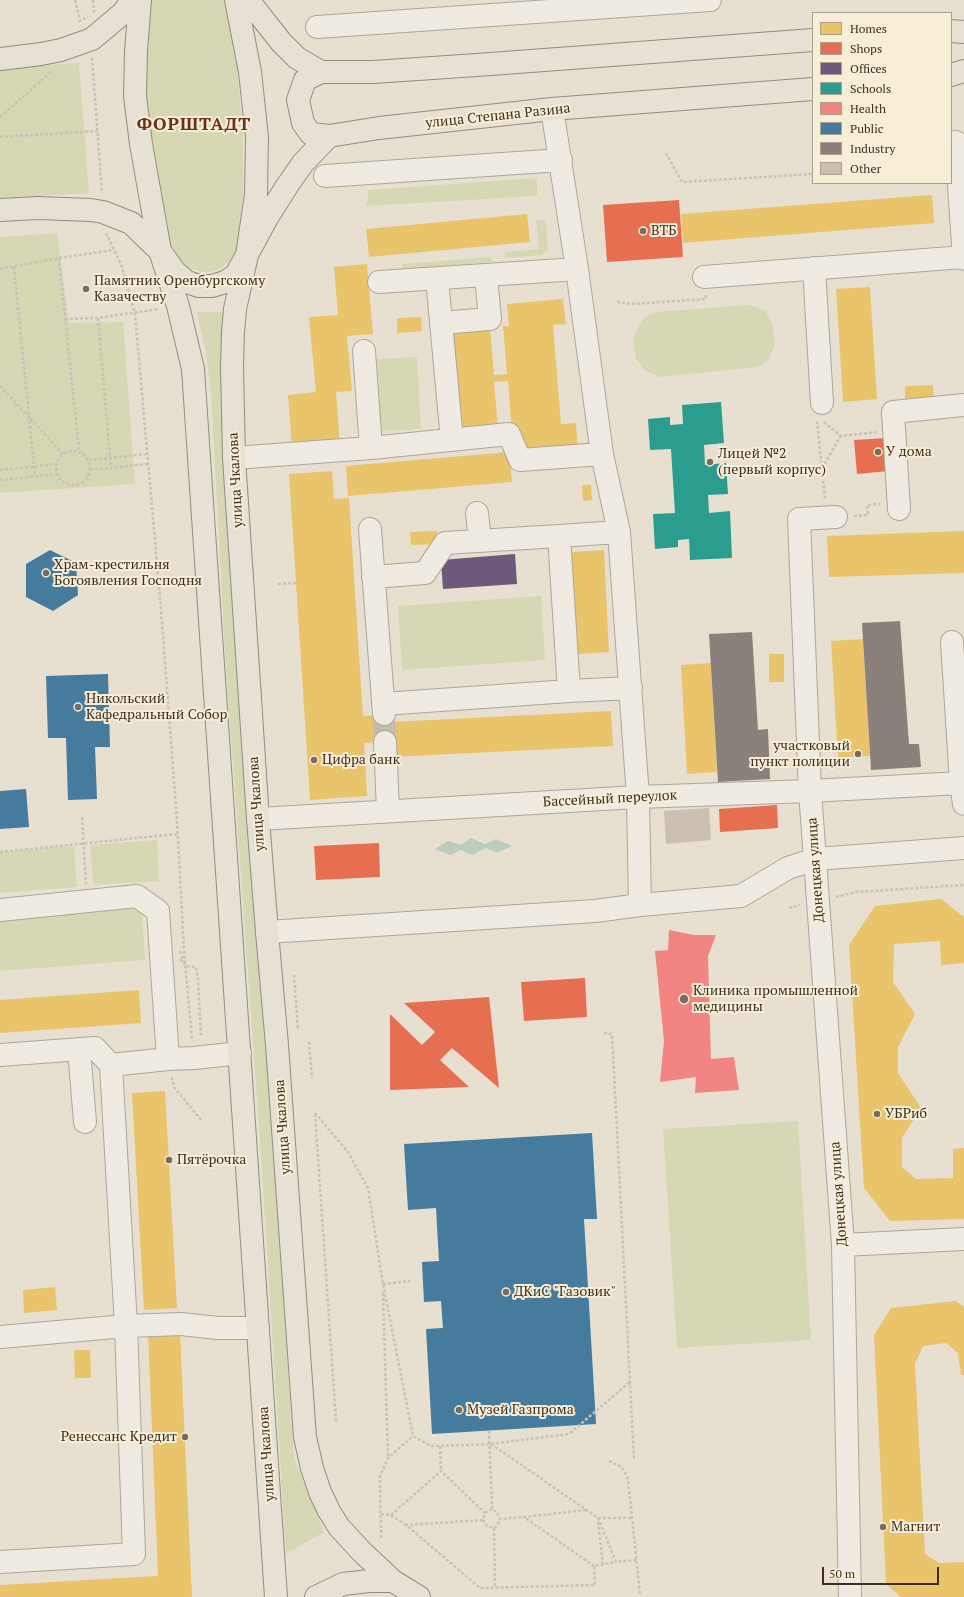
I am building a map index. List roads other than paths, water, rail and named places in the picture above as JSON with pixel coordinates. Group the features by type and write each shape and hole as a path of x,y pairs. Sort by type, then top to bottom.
{"main road":[{"path":"0,59 61,50 92,39 123,13 132,0"},
{"name":"улица Чкалова","path":"140,0 136,51 136,96 141,144 160,251 178,306 193,369 276,1597"},
{"name":"улица Чкалова","path":"236,0 250,72 257,137 256,195 247,255 235,309 233,332 232,367 234,458 258,819 278,1045 305,1437 320,1492 339,1527 362,1552 393,1580 419,1597"},
{"path":"248,0 281,42 297,58 321,72 373,72 812,40"},
{"path":"952,31 964,32"},
{"path":"952,75 964,71"},
{"name":"улица Степана Разина","path":"321,72 305,80 298,100 303,123 311,134 329,136 379,128 552,109 812,89"},
{"path":"0,210 46,209 92,210 103,212 131,223 160,251 175,272 187,282 199,286 212,286 225,282 236,274 268,216 303,163 329,136"},
{"path":"316,1597 342,1584 369,1580 393,1580"}],"street":[{"path":"317,27 474,8 710,0"},
{"path":"552,109 577,269 602,454 619,532 638,797 640,905"},
{"path":"704,277 964,258 956,142"},
{"path":"325,176 561,160"},
{"path":"814,268 822,404"},
{"path":"380,282 577,269"},
{"path":"441,324 490,319 486,276"},
{"path":"437,279 452,440"},
{"path":"364,351 371,448"},
{"path":"899,510 893,412 964,405"},
{"path":"234,458 371,448 509,434 520,460 602,454"},
{"path":"477,513 480,541"},
{"name":"Донецкая улица","path":"831,517 799,519 810,791 843,1245 850,1597"},
{"path":"370,529 383,709 569,691 631,688"},
{"path":"373,577 425,573 445,543 619,532"},
{"path":"559,536 569,691"},
{"path":"952,642 961,783 964,804"},
{"path":"385,742 388,810"},
{"name":"Бассейный переулок","path":"258,819 388,810 638,797 810,791 961,783"},
{"path":"267,932 595,911 640,905 741,896 788,868 816,858 964,848"},
{"path":"0,910 137,896 158,911 168,1059"},
{"path":"0,1055 95,1048 111,1065 126,1326 134,1554 0,1562"},
{"path":"80,1049 85,1122"},
{"path":"111,1065 240,1053"},
{"path":"843,1245 964,1239"},
{"path":"0,1337 126,1326 182,1324 218,1328 258,1328"}],"tunnel":[{"path":"384,714 385,742"}],"place":[{"name":"ВТБ","path":"643,231"},
{"name":"Памятник Оренбургскому Казачеству","path":"86,289"},
{"name":"У дома","path":"878,452"},
{"name":"Лицей №2 (первый корпус)","path":"710,462"},
{"name":"Храм-крестильня Богоявления Господня","path":"46,573"},
{"name":"Никольский Кафедральный Собор","path":"78,707"},
{"name":"участковый пункт полиции","path":"858,754"},
{"name":"Цифра банк","path":"314,760"},
{"name":"Клиника промышленной медицины","path":"684,999"},
{"name":"УБРиб","path":"877,1114"},
{"name":"Пятёрочка","path":"169,1160"},
{"name":"ДКиC \"Газовик\"","path":"506,1292"},
{"name":"Музей Газпрома","path":"459,1410"},
{"name":"Ренессанс Кредит","path":"185,1437"},
{"name":"Магнит","path":"883,1527"}],"district":[{"name":"ФОРШТАДТ","path":"194,125"}]}
